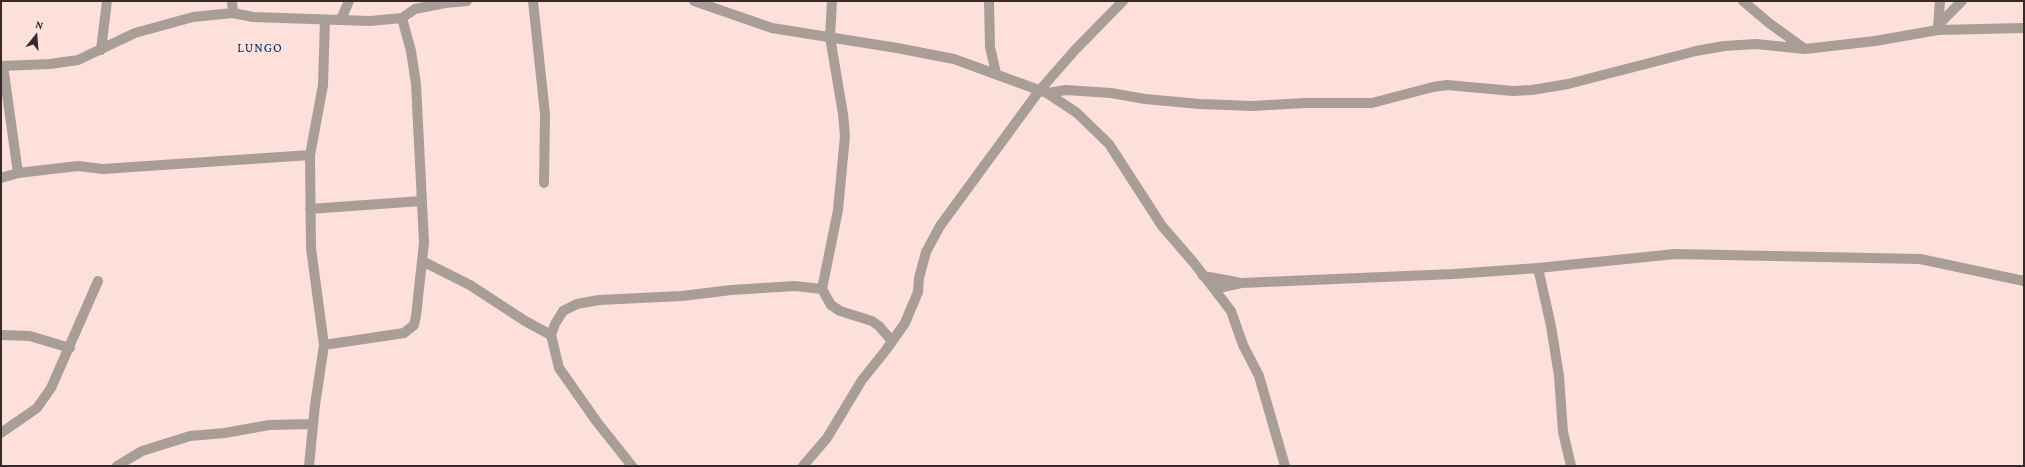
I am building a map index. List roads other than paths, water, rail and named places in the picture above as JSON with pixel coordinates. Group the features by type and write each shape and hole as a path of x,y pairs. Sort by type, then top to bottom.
{"street":[{"path":"101,50 107,1"},
{"path":"232,1 233,13"},
{"path":"341,19 349,1"},
{"path":"18,173 2,66 36,65 78,60 135,33 193,17 233,13 253,17 370,21 402,18 415,10 445,3 467,1"},
{"path":"533,1 545,114 544,183"},
{"path":"694,1 772,28 954,59 996,73 1043,92 1077,113 1110,144 1162,226 1231,311 1243,345 1259,376 1285,466"},
{"path":"832,1 830,37 843,114 845,136 838,210 822,289 831,305 840,311 872,321 879,326 892,341"},
{"path":"988,1 990,47 996,73"},
{"path":"803,466 827,438 862,380 905,323 918,292 923,263 933,238 957,201 1075,50 1123,1"},
{"path":"1743,1 1769,23 1806,49"},
{"path":"1938,27 1940,1"},
{"path":"1938,27 1962,1"},
{"path":"324,345 404,333 414,325 424,243 416,84 411,51 402,18"},
{"path":"309,466 324,345 311,248 310,155 323,85 324,20"},
{"path":"1043,92 1066,90 1111,93 1145,99 1200,104 1372,104 1433,87 1447,85 1513,91 1532,90 1568,84 1696,51 1724,46 1756,44 1806,49 1875,41 1938,27 2024,28"},
{"path":"1,178 18,173 78,166 103,169 310,155"},
{"path":"310,209 421,201"},
{"path":"1214,289 1241,283 1454,274 1538,268 1675,254 1920,259 2024,281"},
{"path":"422,261 470,285 525,321 551,335"},
{"path":"1538,268 1552,334 1559,376 1563,432 1571,466"},
{"path":"1203,276 1241,283"},
{"path":"1,433 37,408 51,388 70,348 98,281"},
{"path":"632,466 597,422 559,368 551,335 555,324 564,311 577,304 600,300 682,296 731,290 795,286 822,289"},
{"path":"1,335 30,336 70,348"},
{"path":"117,466 142,451 190,436 225,433 269,425 313,424"}],"district":[{"name":"LUNGO","path":"260,48"}]}
